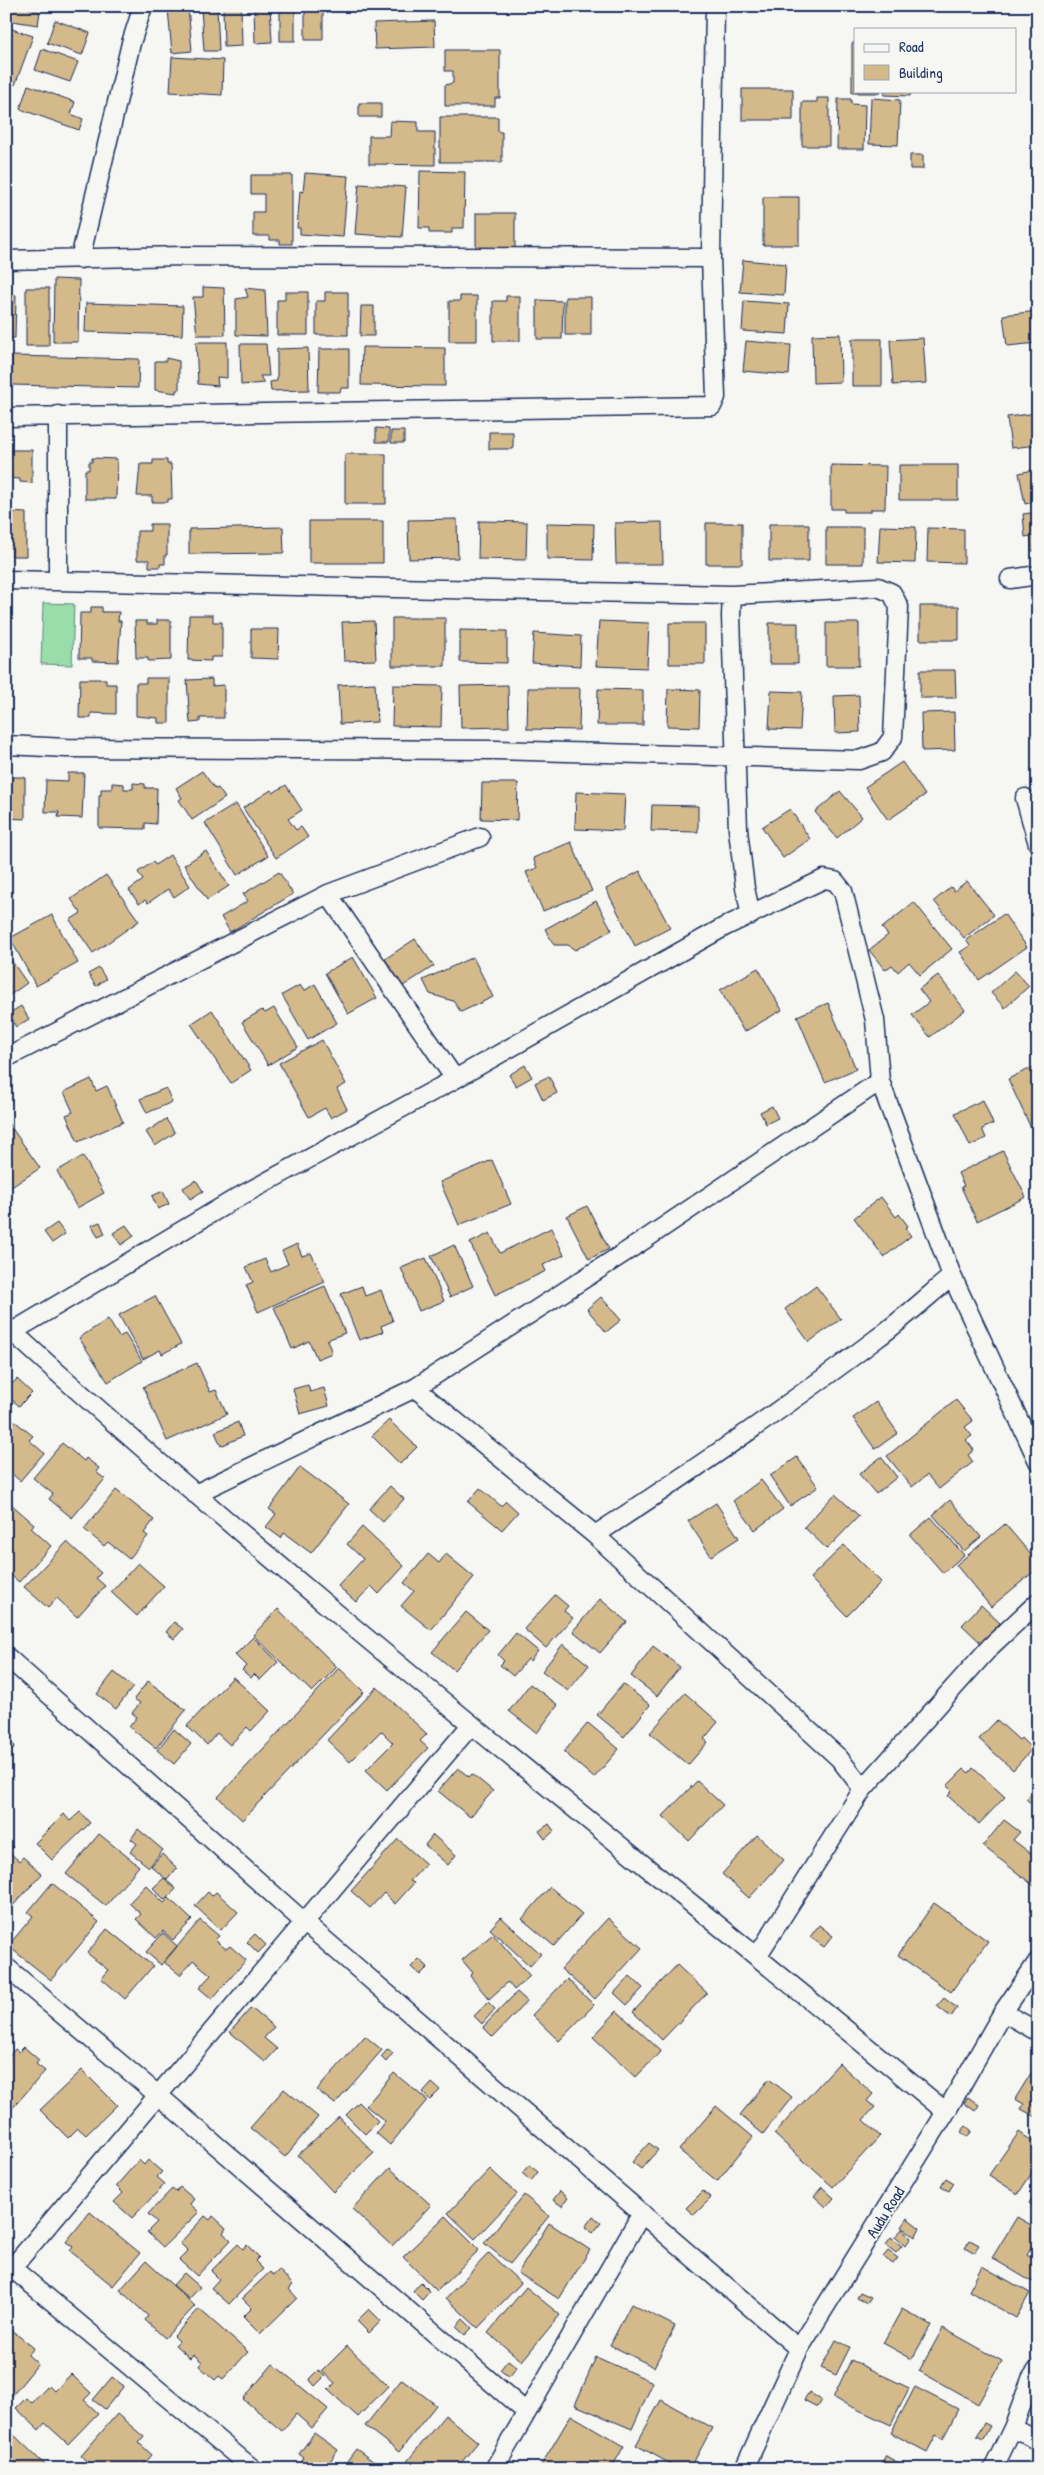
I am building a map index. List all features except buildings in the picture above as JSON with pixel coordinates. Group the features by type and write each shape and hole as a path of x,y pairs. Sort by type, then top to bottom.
{"street":[{"path":"80,259 131,42 143,6"},
{"path":"6,417 712,406 716,397 711,258 715,6"},
{"path":"6,260 183,256 711,258"},
{"path":"58,415 58,580"},
{"path":"1010,579 1038,575"},
{"path":"6,580 732,595 878,587 892,593 899,607 893,737 882,752 860,760 494,750 77,748 6,745"},
{"path":"732,595 731,616 738,830 751,914"},
{"path":"1026,798 1038,844"},
{"path":"6,1058 328,894 480,836"},
{"path":"946,2112 758,1955 471,1725 195,1494 9,1329 234,1199 455,1079 751,914 824,879 835,881 843,891 875,1020 880,1081 952,1276 1038,1460"},
{"path":"328,894 455,1079"},
{"path":"195,1494 414,1388 644,1240 880,1081"},
{"path":"595,1534 698,1468 768,1418 878,1338 952,1276"},
{"path":"414,1388 595,1534 839,1758 863,1789"},
{"path":"758,1955 863,1789 991,1646 1038,1602"},
{"path":"6,1656 304,1922 799,2349"},
{"path":"253,2469 8,2268 159,2096 471,1725"},
{"name":"Audu Road","path":"744,2469 799,2349 946,2112 1003,2012 1038,1961"},
{"path":"6,1967 526,2412"},
{"path":"1003,2012 1038,2032"},
{"path":"494,2469 642,2213"},
{"path":"993,2469 1014,2428 1031,2379 1038,2369"},
{"path":"1014,2428 1038,2441"}],"green space":[{"path":"43,603 74,604 72,665 41,664"}]}
